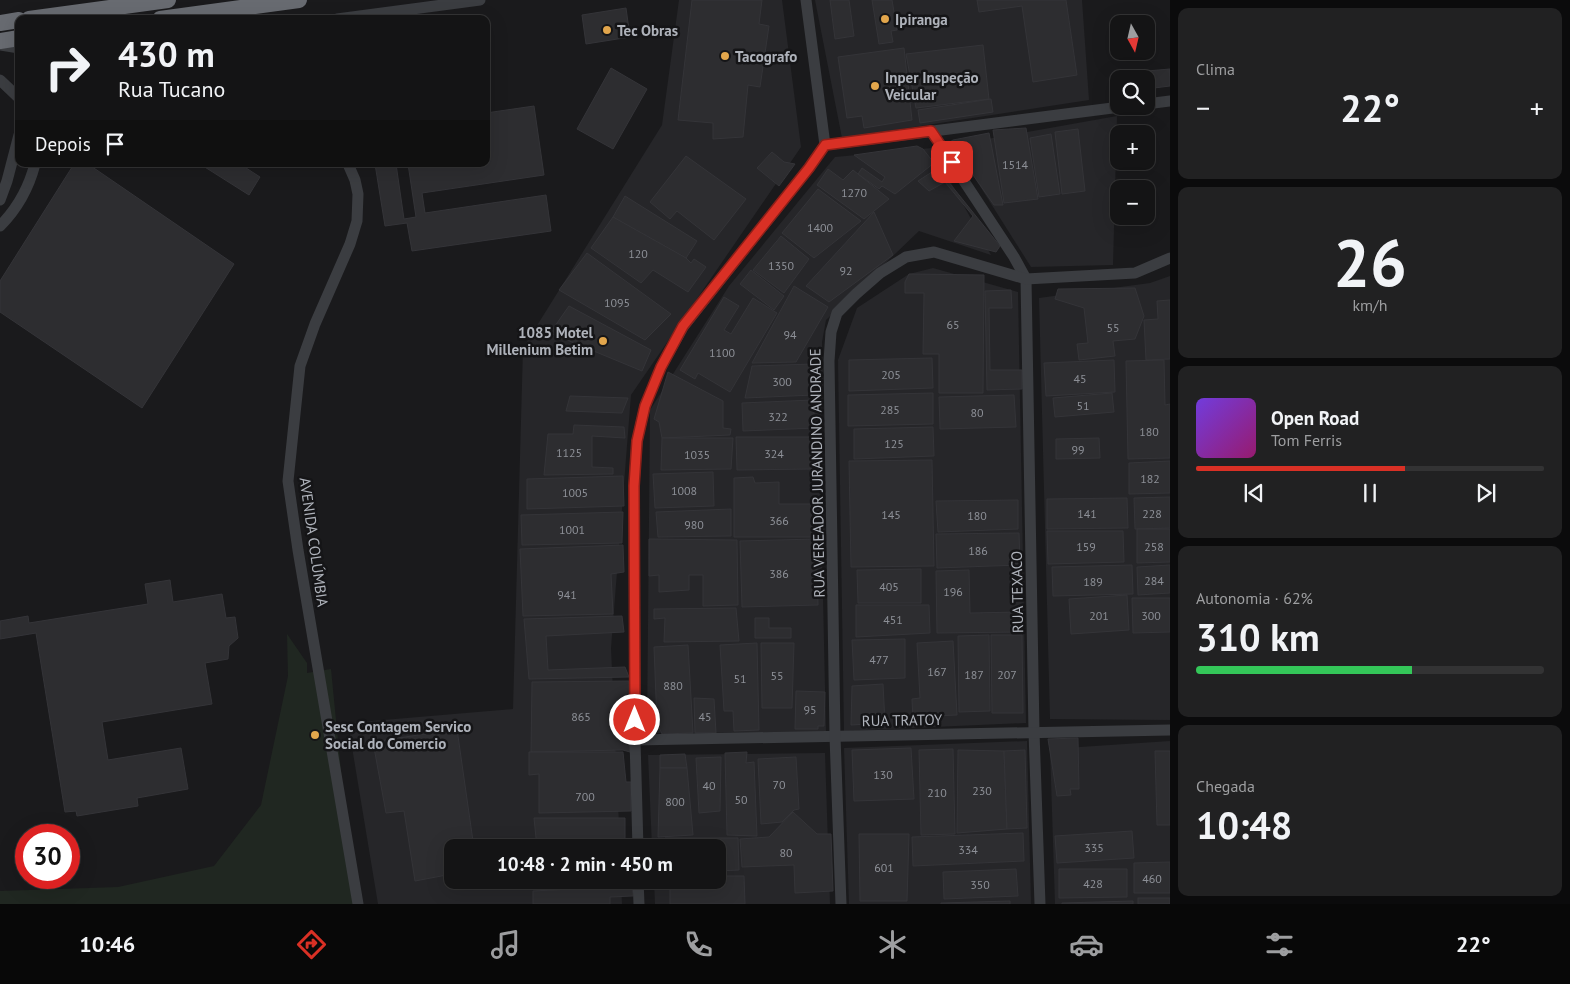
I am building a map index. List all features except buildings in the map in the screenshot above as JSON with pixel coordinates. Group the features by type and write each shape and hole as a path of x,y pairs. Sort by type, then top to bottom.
{"highway":[{"path":"57,15 168,0"},
{"path":"189,15 299,0"},
{"path":"0,23 15,21"},
{"path":"0,40 15,38"}],"street":[{"path":"367,15 480,0"},
{"path":"638,839 635,740 634,486 637,441 645,406 661,367 683,326 809,168 825,145 806,0"},
{"path":"0,45 15,47"},
{"path":"0,80 15,83"},
{"path":"0,80 15,94"},
{"path":"1155,103 1170,101"},
{"path":"825,145 1110,108"},
{"path":"931,131 1014,256 1026,279"},
{"path":"0,200 15,150"},
{"path":"27,187 34,167"},
{"path":"0,226 9,217 42,167"},
{"name":"AVENIDA COLÚMBIA","path":"349,167 358,194 357,221 350,244 315,324 300,366 288,481 358,904"},
{"name":"RUA VEREADOR JURANDINO ANDRADE","path":"841,904 835,736 829,360 831,332 837,313 880,273 906,257 934,252 1026,279 1135,274 1170,258"},
{"name":"RUA TEXACO","path":"1026,279 1034,732 1040,904"},
{"name":"RUA TRATOY","path":"635,740 1170,730"},
{"path":"638,889 639,904"}],"shaded area":[{"path":"679,0 782,0 801,147 631,395 611,648 620,839 444,839 444,889 621,889 622,904 378,904 348,723 513,709 523,348 662,125"},
{"path":"815,0 1082,0 1089,100 842,138"},
{"path":"1117,116 1117,125 1110,125 1110,170 1116,170 1115,180 1110,180 1110,225 1114,225 1113,265 1031,267 954,145"},
{"path":"932,148 991,255 919,231 826,320 822,342 823,383 820,462 826,732 647,733 650,410 729,286 835,157"},
{"path":"933,268 1018,292 1026,723 844,731 838,360 857,308 909,274"},
{"path":"1170,276 1170,720 1050,719 1039,298 1150,283"},
{"name":"Sesc Contagem Servico Social do Comercio","path":"287,634 307,663 307,673 331,669 354,904 0,904 0,891 118,887 214,866 261,805 288,676"},
{"path":"1027,741 1031,904 849,904 844,748"},
{"path":"1170,741 1170,904 1055,904 1050,749"},
{"path":"825,753 830,904 655,904 654,889 726,889 726,839 652,839 648,755"}],"place":[{"name":"Ipiranga","path":"885,19"},
{"name":"Tec Obras","path":"607,30"},
{"name":"Tacografo","path":"725,56"},
{"name":"Inper Inspeção Veicular","path":"875,86"},
{"name":"1085 Motel Millenium Betim","path":"603,341"},
{"name":"Sesc Contagem Servico Social do Comercio","path":"315,735"}],"route":[{"path":"635,720 634,486 637,441 645,406 661,367 683,326 809,168 825,145 931,131 952,162"}]}
